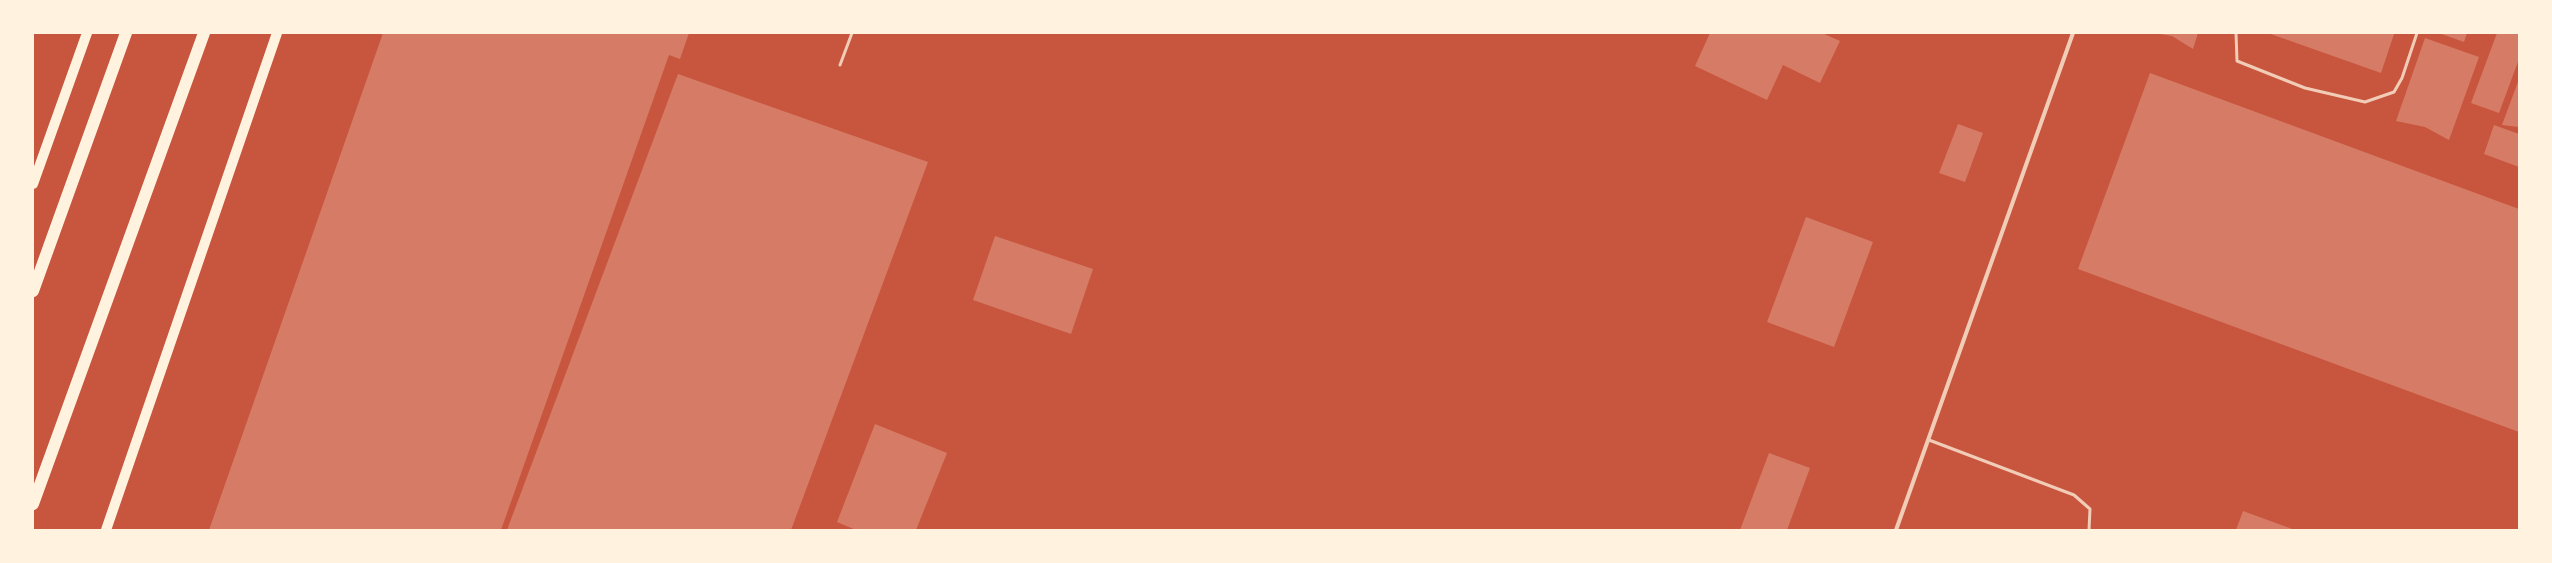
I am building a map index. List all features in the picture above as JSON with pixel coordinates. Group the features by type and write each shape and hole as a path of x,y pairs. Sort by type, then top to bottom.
{"highway":[{"path":"33,291 126,33"},
{"path":"33,504 204,33"}],"main road":[{"path":"33,184 87,33"},
{"path":"106,530 277,33"}],"street":[{"path":"1896,530 2073,33"}],"lane":[{"path":"840,65 852,33"},
{"path":"2236,33 2237,61 2305,88 2366,102 2394,92 2402,78 2418,33"},
{"path":"1929,440 2074,495 2090,509 2089,530"}],"building":[{"path":"383,33 689,33 680,59 669,55 501,530 209,530"},
{"path":"1710,33 1822,33 1840,41 1820,83 1783,65 1767,100 1695,66"},
{"path":"2154,33 2198,33 2193,49 2172,36"},
{"path":"2268,33 2391,33 2394,34 2381,73"},
{"path":"2439,33 2467,33 2464,42"},
{"path":"2497,33 2519,33 2519,59 2499,113 2471,103"},
{"path":"2425,38 2479,57 2449,140 2425,127 2396,121"},
{"path":"2150,73 2519,209 2519,432 2078,269"},
{"path":"678,74 928,162 791,530 507,530"},
{"path":"2519,79 2519,127 2502,125"},
{"path":"1958,124 1983,133 1965,182 1939,173"},
{"path":"2494,125 2519,134 2519,167 2484,154"},
{"path":"1806,217 1873,242 1834,347 1767,322"},
{"path":"995,236 1093,269 1071,334 973,300"},
{"path":"875,424 947,453 916,530 856,530 837,522"},
{"path":"1769,453 1810,468 1787,530 1740,530"},
{"path":"2243,511 2295,530 2236,530"}]}
